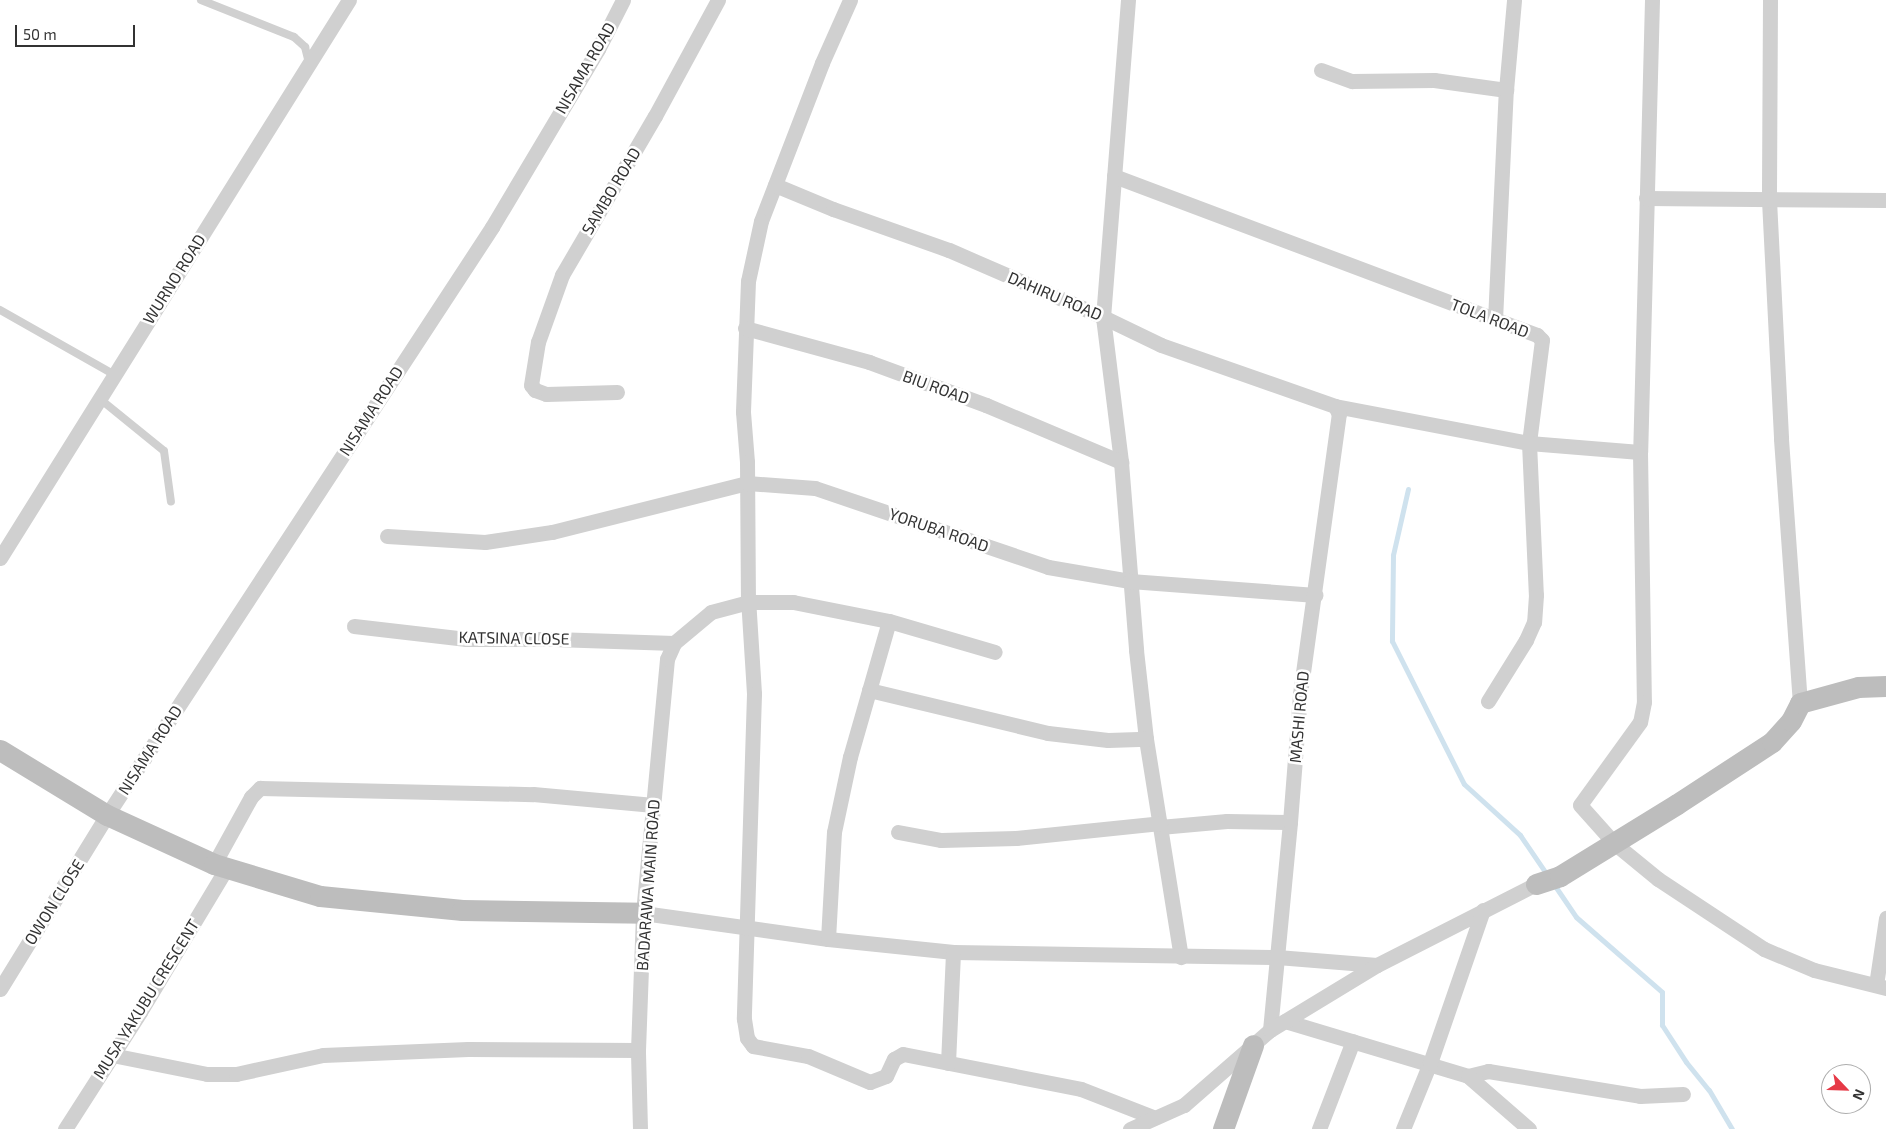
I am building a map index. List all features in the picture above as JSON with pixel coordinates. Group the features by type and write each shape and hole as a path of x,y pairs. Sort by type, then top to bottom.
{"street":[{"name":"WURNO ROAD","path":"0,558 349,0"},
{"name":"NISAMA ROAD","path":"107,815 492,227 598,49 623,0"},
{"name":"SAMBO ROAD","path":"617,392 546,394 535,390 531,385 538,342 562,274 655,116 718,0"},
{"path":"850,0 822,63 761,220 748,281 743,412 747,482 748,602 754,694 744,1019 747,1038 753,1046 808,1056 870,1082 886,1076 894,1059 903,1054 1081,1089 1153,1117"},
{"path":"1128,0 1103,317 1121,462 1130,581 1146,739 1181,957"},
{"path":"1495,320 1506,90 1514,0"},
{"path":"1652,0 1640,452 1644,702 1640,722 1580,805 1614,843 1658,879 1764,949 1814,970 1881,986 1886,918"},
{"path":"1130,1129 1153,1117 1184,1105 1270,1030 1377,965 1536,884 1560,876 1614,843 1772,742 1791,721 1800,703 1782,439 1769,200 1770,0"},
{"path":"1321,70 1352,81 1434,80 1506,90"},
{"name":"TOLA ROAD","path":"1114,176 1537,336 1542,340 1529,442 1536,595 1534,622 1526,640 1488,701"},
{"name":"DAHIRU ROAD","path":"775,184 833,209 949,250 1103,317 1161,345 1335,406 1529,442 1640,452"},
{"path":"1646,198 1886,200"},
{"name":"BIU ROAD","path":"745,328 869,362 986,405 1121,462"},
{"name":"MASHI ROAD","path":"1270,1030 1300,694 1339,414 1335,406"},
{"name":"YORUBA ROAD","path":"387,536 485,542 552,532 747,482 815,488 1048,567 1130,581 1314,596"},
{"path":"674,642 711,612 748,602 793,602 889,621 995,652"},
{"path":"828,939 834,832 850,757 889,621"},
{"name":"KATSINA CLOSE","path":"354,626 466,639 674,642"},
{"name":"BADARAWA MAIN ROAD","path":"640,1129 638,1050 643,913 667,659 674,642"},
{"path":"1800,703 1858,687 1886,686"},
{"path":"869,690 1048,732 1108,740 1146,739"},
{"path":"0,750 107,815 220,866 329,897 462,910 643,913 828,939 953,952 1277,957 1377,965"},
{"name":"MUSA YAKUBU CRESCENT","path":"65,1129 112,1055 220,866 251,798 260,788 533,794 653,805"},
{"name":"OWON CLOSE","path":"0,989 107,815"},
{"path":"898,832 941,840 1007,838 1227,821 1290,822"},
{"path":"1403,1129 1430,1063 1483,910"},
{"path":"948,1063 953,952"},
{"path":"1286,1022 1430,1063 1468,1076 1529,1129"},
{"path":"1319,1129 1353,1041"},
{"path":"1223,1129 1253,1045"},
{"path":"112,1055 207,1074 236,1074 323,1056 468,1049 638,1050"},
{"path":"1468,1076 1488,1071 1640,1096 1683,1094"}],"lane":[{"path":"201,0 294,37 305,47 309,63"},
{"path":"0,310 115,374"},
{"path":"100,399 164,451 171,502"}],"waterway":[{"path":"1408,489 1393,555 1392,641 1464,784 1520,835 1548,876"},
{"path":"1553,883 1576,917 1662,992 1662,1025 1686,1062 1709,1090 1732,1129"}]}
